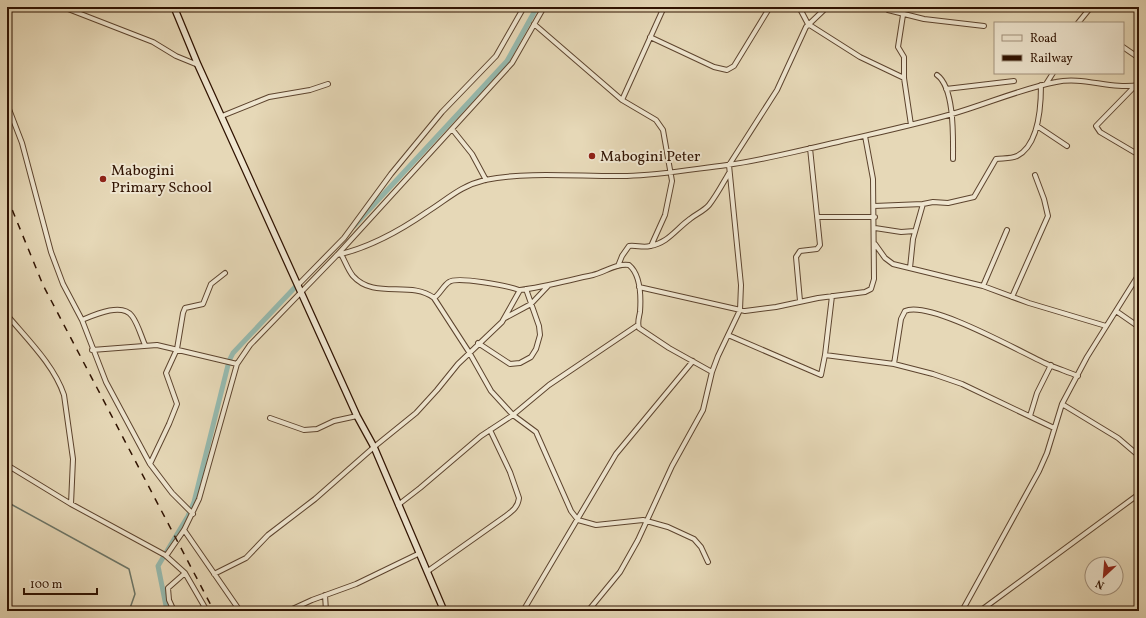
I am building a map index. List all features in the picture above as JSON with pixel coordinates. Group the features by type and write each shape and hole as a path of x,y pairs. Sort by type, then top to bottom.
{"street":[{"path":"55,7 68,9 153,42 176,56 198,65"},
{"path":"174,7 198,65 358,416 374,447 444,611"},
{"path":"298,285 344,238 391,174 442,112 496,56 524,7"},
{"path":"166,556 184,530 191,512 199,499 237,364 250,345 339,254 512,63 544,7"},
{"path":"622,100 664,7"},
{"path":"650,37 714,67 727,70 734,66 770,7"},
{"path":"799,7 808,24 860,57 904,78"},
{"path":"588,611 624,566 638,540 646,520 684,442 703,410 712,372 740,310 741,285 729,165 777,90 808,24 827,7"},
{"path":"886,7 888,10 903,15 984,26"},
{"path":"1078,22 1091,7"},
{"path":"903,15 898,47 904,57 904,78 911,125"},
{"path":"534,24 622,100 656,120 661,125 672,172 670,195 665,215 652,246"},
{"path":"1124,48 1139,58"},
{"path":"874,206 954,202 974,197 994,160 1014,157 1020,154 1031,141 1037,126 1043,85 1052,74"},
{"path":"938,75 944,81 952,114 953,159"},
{"path":"946,89 1014,81"},
{"path":"339,254 387,236 427,213 466,186 486,180 512,177 630,176 729,165 911,125 952,114 1009,93 1058,81 1084,81 1137,85"},
{"path":"222,116 269,97 310,90 328,84"},
{"path":"1137,85 1139,89"},
{"path":"1137,85 1096,126 1100,132 1139,155"},
{"path":"7,104 22,143 51,252 63,284 82,320 92,350 106,382 150,464 172,493 191,512"},
{"path":"1037,126 1067,146"},
{"path":"452,129 472,154 486,180"},
{"path":"639,287 749,311 776,307 800,301 865,292 871,289 874,279 875,217 873,179 865,136"},
{"path":"800,301 796,257 800,251 817,249 820,246 810,148"},
{"path":"618,266 628,246 652,246 669,239 691,218 703,211 710,204 729,173"},
{"path":"1012,297 1048,216 1044,199 1035,175"},
{"path":"910,268 915,231 923,204"},
{"path":"818,216 875,217"},
{"path":"875,228 902,232 915,231"},
{"path":"984,286 1007,230"},
{"path":"874,244 888,262 984,286 1012,297 1106,326"},
{"path":"339,254 352,276 363,284 373,288 416,291 428,294 434,298 469,352 491,391 513,414 536,432 571,511 578,520 596,526 646,520 681,532 694,539 701,547 708,562"},
{"path":"434,298 448,282 452,281 470,281 519,290 549,285 595,274 618,266 630,266 639,287 640,308 638,325 644,332 712,372"},
{"path":"150,464 170,424 177,404 166,373 177,349 184,310 189,307 203,304 212,284 225,273"},
{"path":"962,611 1039,470 1047,453 1062,404 1106,326 1139,274"},
{"path":"214,574 246,558 268,535 315,499 374,447 416,413 478,343 504,319 531,304 549,285"},
{"path":"478,343 510,364 520,363 530,357 536,349 540,335 539,326 526,289"},
{"path":"504,319 519,290"},
{"path":"728,335 817,375 822,374 832,296"},
{"path":"82,320 99,313 122,310 132,316 145,345"},
{"path":"894,364 901,319 905,311 909,310 932,313 956,320 1051,365 1078,376"},
{"path":"1116,311 1139,326"},
{"path":"7,315 46,363 61,385 64,395 74,459 71,504"},
{"path":"398,505 490,430 550,385 638,325"},
{"path":"92,350 145,345 177,349 237,364"},
{"path":"825,355 894,364 948,378 1054,428"},
{"path":"523,611 616,454 693,361"},
{"path":"1030,416 1037,393 1051,365"},
{"path":"1062,404 1118,438 1139,456"},
{"path":"270,418 304,430 317,429 334,421 358,416"},
{"path":"428,572 509,514 518,502 519,498 510,472 490,430"},
{"path":"7,465 71,504 166,556 185,573 207,611"},
{"path":"980,611 1139,494"},
{"path":"184,530 240,611"},
{"path":"288,611 325,595 356,584 420,553"},
{"path":"174,611 169,600 168,588 185,573"},
{"path":"325,595 326,611"}],"waterway":[{"path":"354,226 507,61 537,7"},
{"path":"167,611 158,566 188,516 194,502 229,361 233,353 300,282"},
{"path":"7,502 129,569 135,594 129,611"}],"railway":[{"path":"7,197 43,285 214,611"}],"place":[{"name":"Mabogini Peter","path":"592,156"},
{"name":"Mabogini Primary School","path":"103,179"}]}
